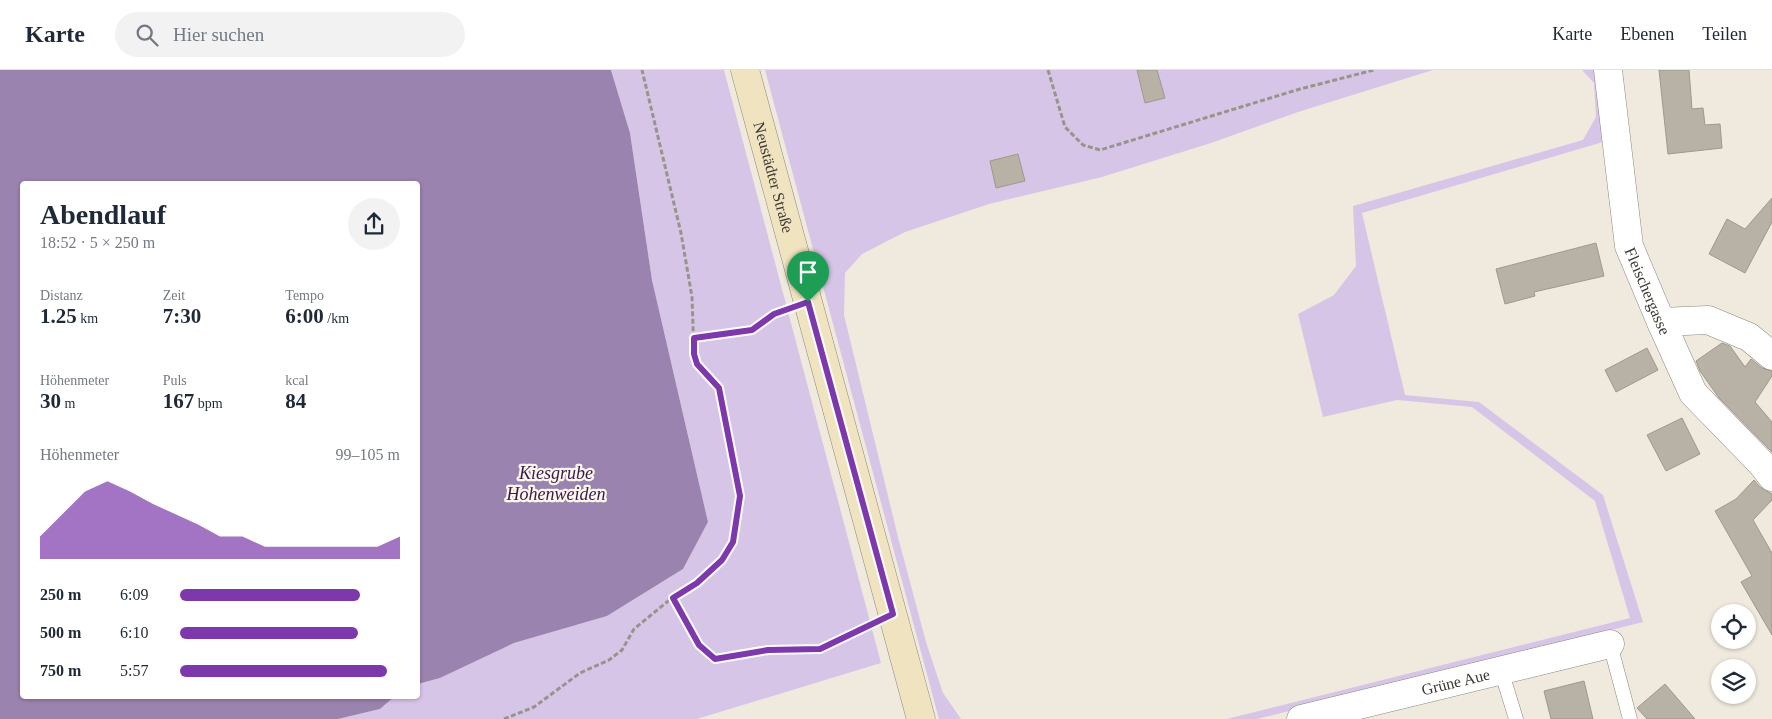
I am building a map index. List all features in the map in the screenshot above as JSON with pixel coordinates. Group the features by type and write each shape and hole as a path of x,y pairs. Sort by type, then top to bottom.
{"main road":[{"name":"Neustädter Straße","path":"745,70 921,719"}],"street":[{"name":"Fleischergasse","path":"1608,70 1629,246 1693,393 1772,476"},
{"path":"1661,322 1708,320 1749,337 1772,356"},
{"name":"Grüne Aue","path":"1306,718 1610,644"}],"lane":[{"path":"1610,644 1630,719"},
{"path":"1501,670 1516,719"}],"path":[{"path":"504,719 534,708 580,673 609,660 622,650 634,629 673,598 697,583 722,560 733,542 740,496 719,388 697,364 694,354 692,297 681,233 642,70"},
{"path":"1048,70 1065,128 1083,145 1100,150 1300,89 1374,70"},
{"path":"694,338 752,330 774,314 808,302"},
{"path":"673,598 699,645 715,659 768,650 820,649 893,614"}],"shaded area":[{"path":"611,70 724,70 881,663 697,719 338,719 380,709 392,699 420,699 420,683 440,678 514,643 607,616 683,569 708,522 652,280 630,133"},
{"path":"765,70 1433,70 1298,112 1211,143 1102,177 989,204 905,232 862,254 845,273 844,315 898,537 926,642 943,693 961,719 939,719"},
{"path":"1582,70 1607,70 1603,142 1362,213 1405,395 1479,402 1603,495 1643,622 1257,719 1227,719 1630,618 1595,501 1472,407 1397,400 1323,417 1298,314 1334,295 1356,266 1353,206 1583,140 1596,117 1594,83"}],"water":[{"name":"Kiesgrube Hohenweiden","path":"0,70 611,70 630,133 652,280 708,522 683,569 607,616 514,643 440,678 420,683 420,181 20,181 20,699 392,699 380,709 338,719 0,719"}],"building":[{"path":"1137,70 1157,70 1165,98 1145,103"},
{"path":"1659,70 1689,70 1692,109 1703,108 1705,125 1720,124 1722,148 1668,154"},
{"path":"1018,154 1025,181 996,188 990,161"},
{"path":"1772,198 1772,222 1745,273 1709,254 1727,219 1745,229"},
{"path":"1596,243 1604,276 1534,292 1535,296 1505,304 1496,269"},
{"path":"1722,343 1730,346 1745,367 1751,359 1762,368 1772,371 1772,376 1755,402 1772,422 1772,452 1719,398 1700,371 1696,361"},
{"path":"1647,348 1658,370 1616,392 1605,370"},
{"path":"1682,418 1700,454 1666,471 1647,435"},
{"path":"1754,480 1760,487 1772,494 1772,500 1753,520 1772,553 1772,635 1756,608 1756,604 1754,604 1741,582 1752,576 1715,511 1736,499"},
{"path":"1584,681 1593,719 1551,719 1544,691"},
{"path":"1665,684 1695,719 1647,719 1637,708"}],"route":[{"path":"808,302 893,614 820,649 768,650 715,659 699,645 673,598 697,583 722,560 733,542 740,496 719,388 697,364 694,354 694,338 752,330 774,314 808,302"}]}
